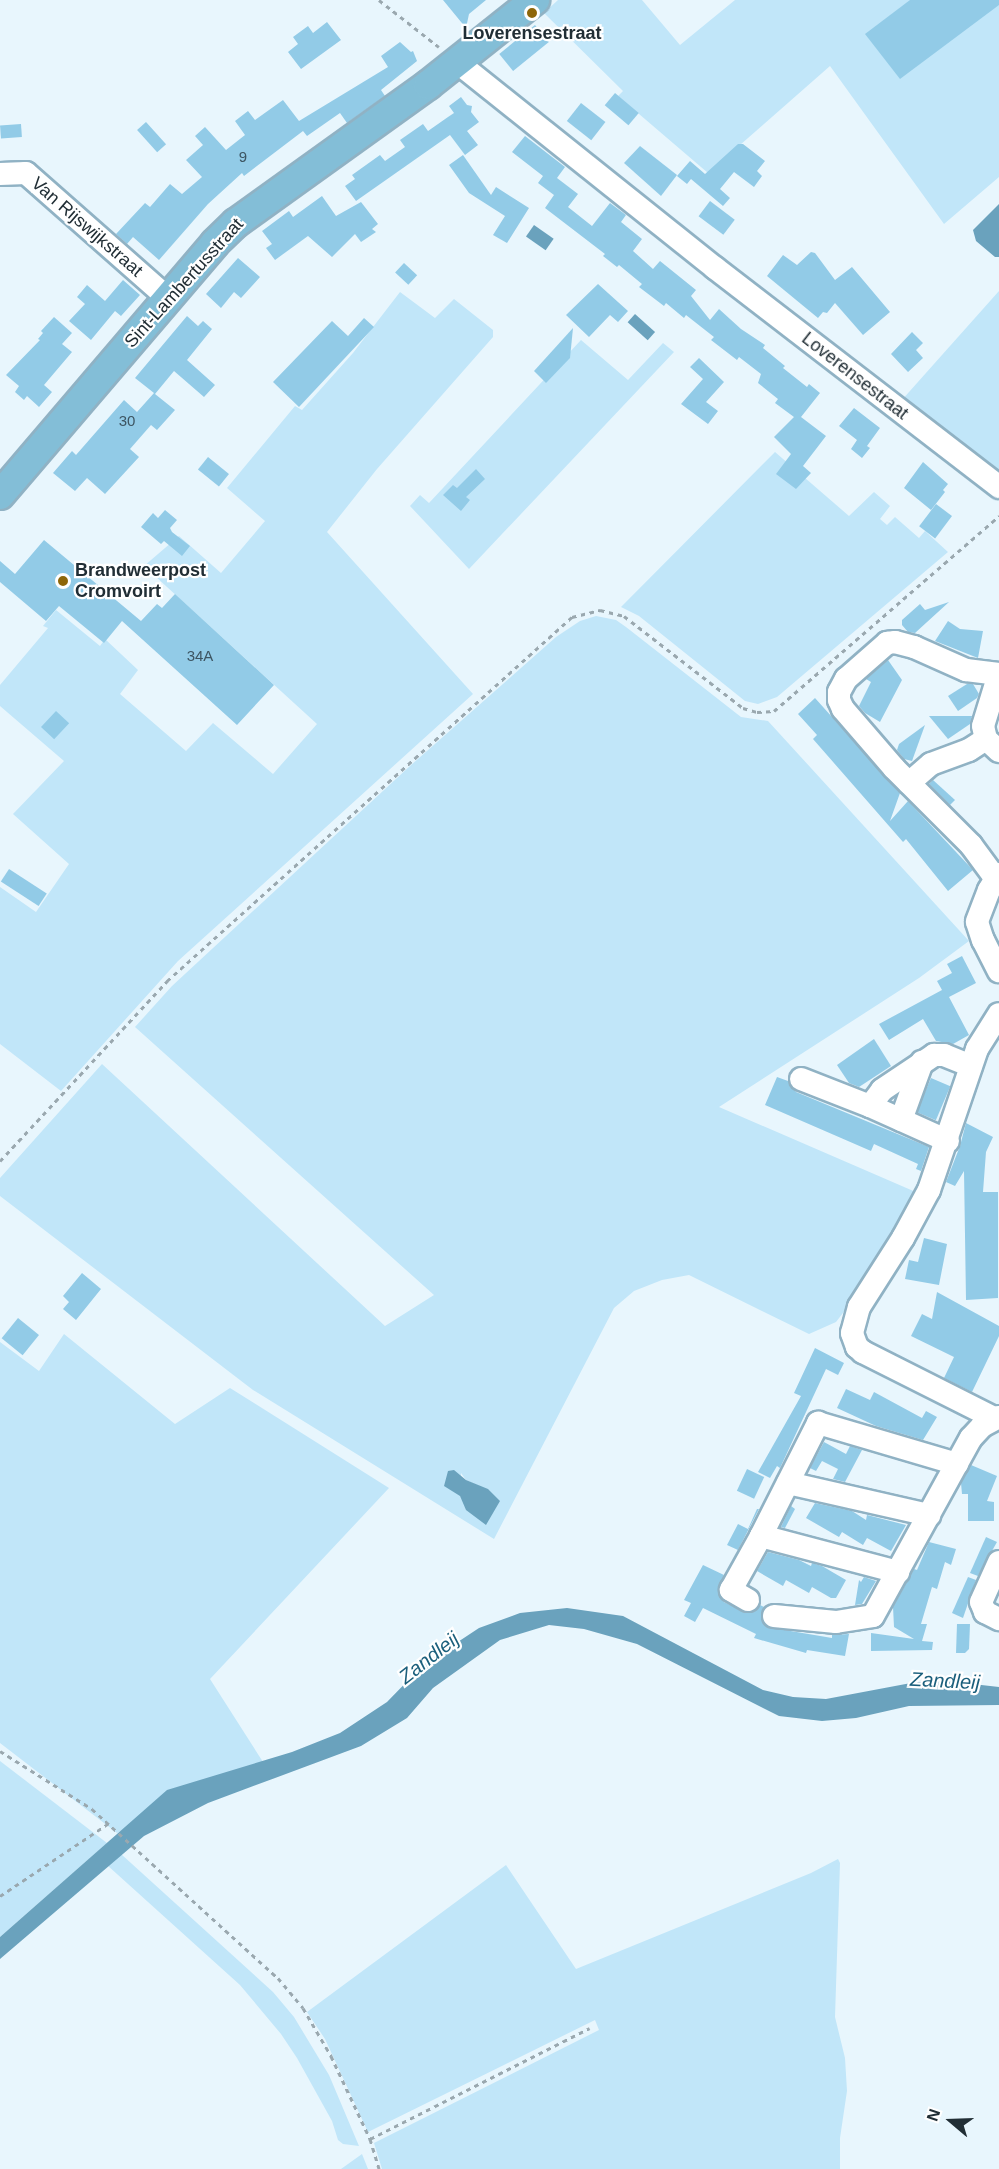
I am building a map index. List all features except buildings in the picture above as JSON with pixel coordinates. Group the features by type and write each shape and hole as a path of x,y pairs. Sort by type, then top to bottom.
{"main road":[{"name":"Sint-Lambertusstraat","path":"0,495 168,298 236,223 457,62 535,0"}],"street":[{"name":"Loverensestraat","path":"457,62 660,224 999,487"},
{"name":"Van Rijswijkstraat","path":"0,174 26,173 168,298"},
{"path":"909,783 931,764 969,750 992,745 984,719 999,674 966,670 914,647 895,642 887,643 846,679 839,692 839,700 843,709 909,783 971,845 997,876 985,898 977,922 983,940 999,971"},
{"path":"774,1616 836,1622 873,1616 971,1438 997,1418 863,1352 857,1347 852,1333 859,1307 903,1238 929,1190 948,1141 977,1049 999,1014"},
{"path":"870,1106 882,1090 934,1055 944,1055 971,1066"},
{"path":"902,1120 922,1062"},
{"path":"801,1079 870,1106 948,1141"},
{"path":"748,1600 731,1590 818,1423 957,1464"},
{"path":"788,1483 929,1515"},
{"path":"761,1536 898,1572"},
{"path":"999,1562 981,1602 985,1612 999,1619"}],"path":[{"path":"379,0 457,62"},
{"path":"0,1161 167,981 572,617 600,610 624,616 742,708 757,712 774,711 999,516"},
{"path":"0,1751 92,1809 278,1978 303,2008 331,2056 370,2139 379,2169"},
{"path":"0,1896 109,1823"},
{"path":"370,2139 590,2028"}],"shaded area":[{"path":"558,0 642,0 680,45 735,0 999,0 999,177 944,224 830,66 708,173 618,96 623,91 544,13"},
{"path":"999,204 999,257 995,257 976,241 973,230"},
{"path":"534,225 554,239 546,250 526,236"},
{"path":"999,291 999,477 901,401"},
{"path":"400,292 435,318 454,299 493,330 493,337 377,469 327,532 473,694 178,961 61,1091 0,1044 0,887 36,912 69,864 13,814 64,761 0,706 0,685 48,628 43,626 56,610 100,646 105,639 138,670 120,694 186,751 213,723 273,774 317,724 144,566 179,536 221,573 265,521 227,488 295,406 302,410 353,353"},
{"path":"635,314 655,332 648,340 628,322"},
{"path":"581,340 628,380 663,343 674,352 469,569 410,506 420,495 429,503"},
{"path":"775,452 849,516 874,492 890,506 880,519 887,525 895,517 919,538 925,531 948,552 777,697 758,704 745,701 639,616 621,607"},
{"path":"596,616 616,620 741,717 768,721 969,941 919,978 719,1107 918,1193 866,1283 836,1322 809,1334 689,1275 662,1280 634,1291 614,1308 494,1539 253,1390 0,1196 0,1178 102,1064 385,1326 434,1295 135,1027 172,986 410,766 556,637 580,621","holes":["461,1473 466,1480 479,1486 464,1502 460,1496"]},
{"path":"64,1334 175,1424 230,1388 389,1488 210,1679 263,1762 117,1833 0,1743 0,1342 39,1371"},
{"path":"454,1470 466,1480 488,1489 500,1501 486,1525 466,1510 460,1496 444,1486 448,1471"},
{"path":"567,1608 623,1616 763,1690 793,1697 826,1699 911,1683 946,1681 999,1687 999,1705 909,1706 856,1718 822,1721 779,1716 637,1644 584,1629 549,1625 500,1640 433,1688 407,1718 361,1746 208,1803 144,1836 0,1959 0,1937 167,1790 292,1752 340,1733 387,1702 423,1665 479,1628 520,1613"},
{"path":"0,1761 107,1843 0,1937"},
{"path":"121,1854 273,1992 294,2017 329,2075 359,2146 343,2144 338,2140 332,2121 297,2058 281,2034 240,1985 107,1865"},
{"path":"838,1859 840,1863 835,2017 845,2058 847,2091 840,2138 840,2169 382,2169 374,2143 599,2030 595,2020 368,2132 325,2039 307,2012 506,1865 576,1969 811,1873"},
{"path":"362,2154 368,2169 341,2169"}],"place":[{"name":"Loverensestraat","path":"532,13"},
{"name":"Brandweerpost Cromvoirt","path":"63,581"}],"water label":[{"name":"Zandleij","path":"429,1658"},
{"name":"Zandleij","path":"945,1681"}]}
